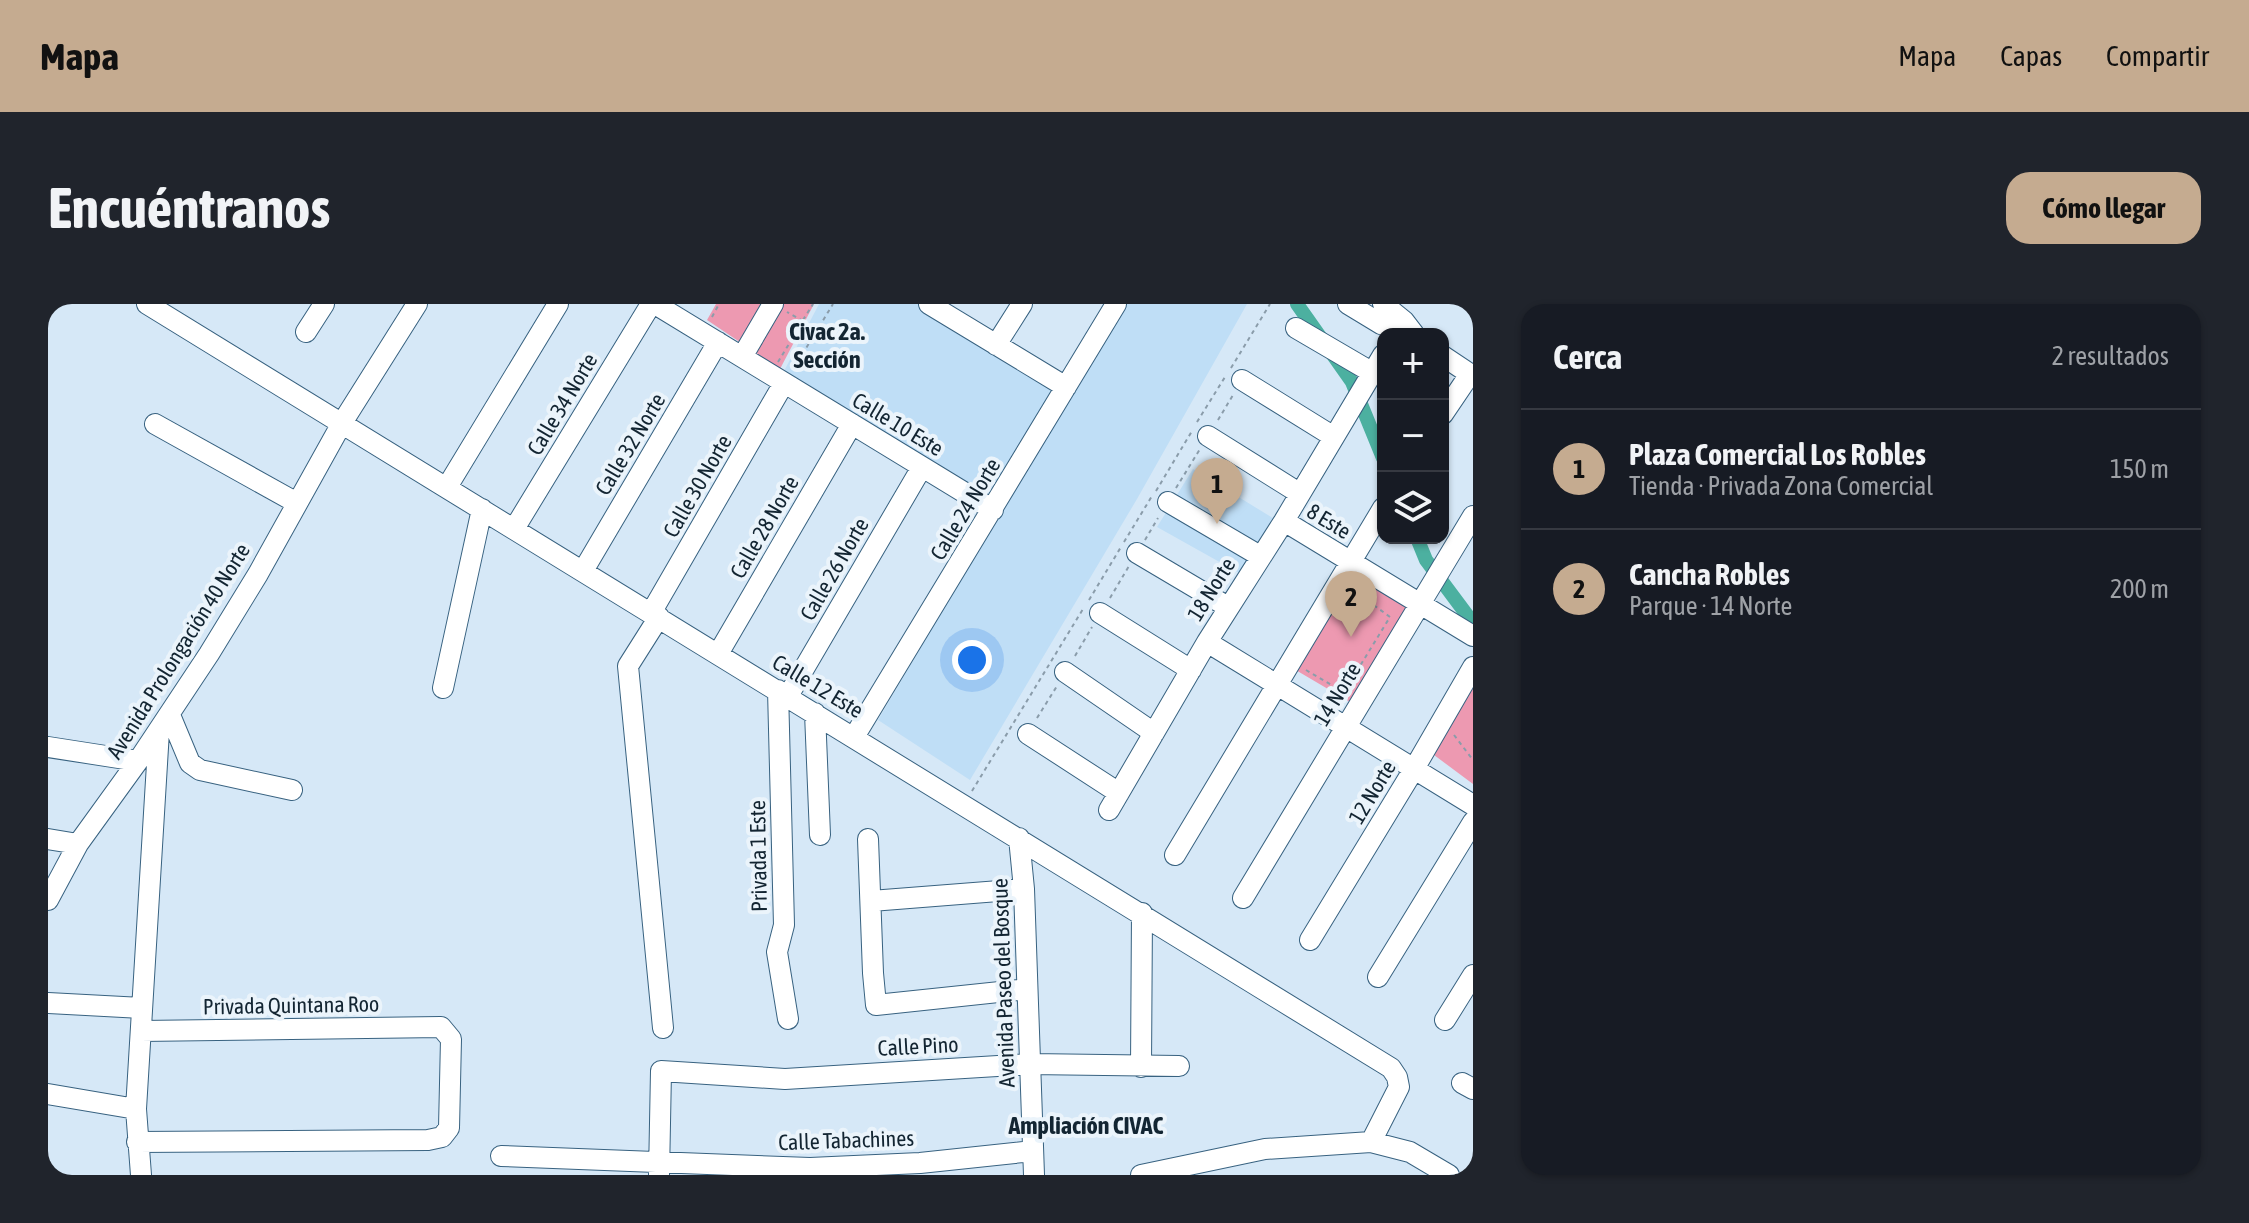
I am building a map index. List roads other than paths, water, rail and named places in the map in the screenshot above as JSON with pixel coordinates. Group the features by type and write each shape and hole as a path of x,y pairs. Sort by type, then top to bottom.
{"street":[{"name":"Calle 12 Este","path":"147,304 1391,1068 1399,1087 1371,1142"},
{"path":"306,332 324,304"},
{"name":"Avenida Prolongación 40 Norte","path":"48,900 78,844 164,723 258,574 342,423 417,304"},
{"path":"447,487 558,304"},
{"name":"Calle 10 Este","path":"653,304 779,376 993,510"},
{"name":"Calle 34 Norte","path":"514,529 653,304"},
{"path":"996,345 1022,304"},
{"name":"Calle 24 Norte","path":"854,737 1116,304"},
{"path":"1348,304 1394,328"},
{"path":"1383,304 1401,328"},
{"path":"932,305 1066,387"},
{"path":"742,357 778,307"},
{"path":"1296,328 1377,364"},
{"name":"Calle 32 Norte","path":"583,571 718,342"},
{"path":"1449,360 1471,375 1449,406"},
{"name":"18 Norte","path":"1028,734 1114,802 1228,607 1284,521 1377,366"},
{"name":"Calle 30 Norte","path":"663,1028 628,666 779,376"},
{"path":"1242,380 1334,437"},
{"path":"155,424 297,503"},
{"name":"Calle 28 Norte","path":"718,654 852,424"},
{"path":"1208,436 1299,493"},
{"name":"Calle 26 Norte","path":"783,693 922,467"},
{"path":"1168,502 1260,556"},
{"path":"443,688 482,509"},
{"name":"14 Norte","path":"1243,898 1473,516"},
{"path":"1175,855 1377,518"},
{"name":"8 Este","path":"1284,521 1473,636"},
{"path":"1137,553 1228,607"},
{"path":"1100,613 1191,670"},
{"path":"1207,642 1473,805"},
{"name":"12 Norte","path":"1310,940 1473,667"},
{"path":"1065,672 1154,733"},
{"name":"Privada 1 Este","path":"783,693 784,925 777,952 788,1019"},
{"path":"815,713 820,835"},
{"path":"164,723 190,763 200,770 292,790"},
{"path":"141,1175 136,1109 164,723"},
{"path":"48,747 138,761"},
{"path":"1378,977 1473,822"},
{"name":"Avenida Paseo del Bosque","path":"1019,838 1024,889 1034,1175"},
{"path":"48,839 78,844"},
{"path":"868,839 876,1005 1027,989"},
{"path":"871,901 1024,889"},
{"path":"1141,1067 1142,913"},
{"path":"1445,1020 1473,975"},
{"path":"48,1003 142,1008"},
{"name":"Privada Quintana Roo","path":"137,1142 428,1140 442,1137 449,1128 451,1039 441,1027 141,1031"},
{"name":"Calle Pino","path":"660,1169 661,1071 785,1079 1030,1064 1179,1066"},
{"path":"48,1094 136,1109"},
{"path":"1141,1175 1198,1169 1265,1149 1371,1142 1410,1152 1449,1175"},
{"name":"Calle Tabachines","path":"501,1156 552,1167 810,1168 920,1163 1033,1151"}],"waterway":[{"path":"1297,304 1352,382 1377,443"},
{"path":"1419,544 1426,560 1473,623"}],"place":[{"name":"Plaza Comercial Los Robles","path":"1217,524"},
{"name":"Cancha Robles","path":"1351,637"}],"district":[{"name":"Civac 2a. Sección","path":"827,345"},
{"name":"Ampliación CIVAC","path":"1086,1125"}]}
